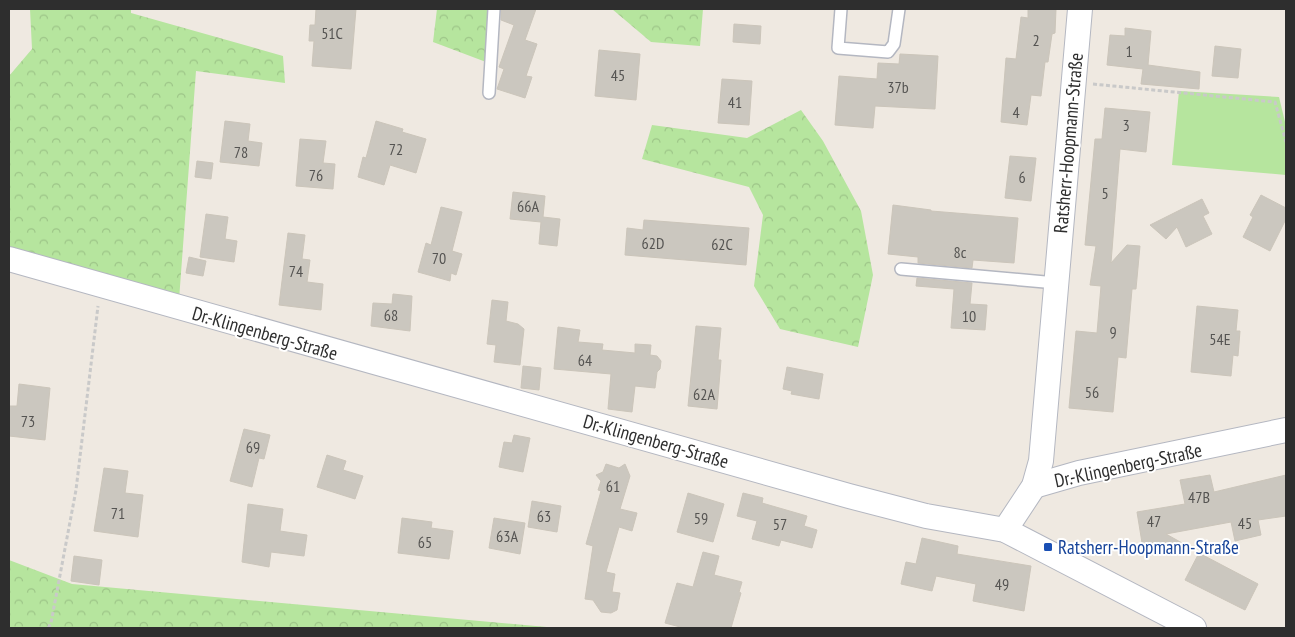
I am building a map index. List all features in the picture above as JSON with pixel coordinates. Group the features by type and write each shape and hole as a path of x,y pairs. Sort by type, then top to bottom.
{"street":[{"name":"Ratsherr-Hoopmann-Straße","path":"1034,486 1041,461 1080,9"},
{"name":"Dr.-Klingenberg-Straße","path":"9,259 849,496 926,516 1005,530 1034,486 1079,473 1286,430"},
{"path":"1005,530 1194,628"}],"lane":[{"path":"489,93 494,9"},
{"path":"841,9 838,48 888,52 894,44 899,9"},
{"path":"901,269 1056,283"}],"path":[{"path":"1073,82 1275,102 1286,142"},
{"path":"48,628 51,622 76,490 100,286"}],"green space":[{"path":"30,9 131,9 131,13 283,56 285,83 196,71 179,300 9,250 9,76 32,49"},
{"path":"437,9 489,9 486,62 433,42"},
{"path":"612,9 703,9 700,46 651,42"},
{"path":"1179,91 1279,97 1286,126 1286,175 1172,165"},
{"path":"801,110 823,141 861,211 873,275 858,347 780,329 754,286 763,215 749,187 642,159 652,125 747,138"},
{"path":"9,560 72,584 558,628 9,628"}],"building":[{"path":"316,9 356,9 351,69 312,66 314,41 309,41 310,25 315,25"},
{"path":"501,9 536,9 525,40 537,44 526,76 532,77 525,98 497,89 504,69 499,67 514,25 501,20"},
{"path":"1028,9 1056,9 1055,33 1052,34 1048,62 1045,62 1041,96 1031,95 1027,125 1001,122 1006,58 1016,59 1021,17 1028,18"},
{"path":"734,24 761,26 760,44 733,42"},
{"path":"1125,28 1151,31 1148,65 1200,72 1199,89 1141,84 1143,69 1107,65 1110,35 1125,36"},
{"path":"1215,46 1241,49 1238,78 1212,76"},
{"path":"599,50 640,54 636,100 595,96"},
{"path":"900,54 938,56 935,109 875,106 873,128 835,125 839,76 877,79 878,63 899,64"},
{"path":"722,79 752,81 749,125 718,123"},
{"path":"1105,108 1150,112 1146,152 1120,149 1111,263 1127,245 1140,246 1136,289 1132,289 1126,358 1118,357 1113,412 1069,408 1076,331 1097,333 1101,286 1090,285 1096,246 1085,245 1095,139 1102,139"},
{"path":"225,121 250,124 248,141 262,143 259,166 220,162"},
{"path":"376,121 403,129 402,132 426,139 416,173 390,165 384,185 358,177 363,157 366,158"},
{"path":"300,139 326,141 323,163 335,164 333,189 296,186"},
{"path":"1010,156 1036,158 1031,201 1005,198"},
{"path":"197,161 213,163 211,179 195,177"},
{"path":"513,192 545,196 543,217 560,219 557,246 539,244 541,222 510,219"},
{"path":"1261,195 1286,208 1286,219 1270,251 1243,237 1253,217 1250,215"},
{"path":"1202,199 1209,213 1203,216 1212,234 1186,247 1177,227 1166,239 1150,225"},
{"path":"893,205 931,211 1018,218 1014,263 973,260 972,268 918,263 918,257 888,254"},
{"path":"441,207 462,212 452,251 462,254 456,275 451,273 450,281 418,272 426,243 431,245"},
{"path":"206,214 228,217 225,239 237,241 234,262 200,257"},
{"path":"644,220 749,228 746,265 625,255 627,228 643,230"},
{"path":"288,233 305,235 302,259 310,260 307,282 323,284 321,310 279,305"},
{"path":"189,257 206,261 203,276 186,273"},
{"path":"917,278 972,283 970,304 987,305 985,330 951,328 954,289 916,286"},
{"path":"393,294 412,296 410,331 371,326 373,303 392,304"},
{"path":"492,300 508,302 506,321 518,324 524,329 520,365 494,362 496,345 487,344"},
{"path":"1197,306 1238,310 1236,331 1240,331 1238,356 1233,355 1231,376 1191,372"},
{"path":"696,326 721,328 718,360 721,360 717,409 688,406"},
{"path":"558,327 580,330 578,342 603,344 602,350 635,353 635,344 651,345 650,355 657,356 661,361 660,369 657,372 655,388 635,386 632,412 608,409 611,374 554,369"},
{"path":"523,366 541,368 539,390 521,388"},
{"path":"787,367 823,374 819,399 791,394 792,391 783,389"},
{"path":"19,384 50,388 45,440 9,436 9,406 17,406"},
{"path":"244,429 270,435 264,459 259,458 252,487 230,481"},
{"path":"514,435 530,438 523,472 499,467 504,442 512,443"},
{"path":"327,455 346,461 343,470 363,476 355,499 317,487"},
{"path":"606,464 619,468 625,464 630,476 620,509 637,513 632,531 619,527 606,572 615,574 612,592 620,593 617,610 611,613 601,612 593,600 585,599 593,546 586,544 601,491 598,490 601,481 596,475 603,472"},
{"path":"104,468 128,471 125,493 143,495 138,537 94,531"},
{"path":"1210,475 1214,492 1286,475 1286,516 1258,520 1261,535 1235,541 1231,522 1166,534 1191,548 1144,555 1137,512 1185,504 1180,480"},
{"path":"688,493 724,504 713,542 677,532"},
{"path":"743,493 763,498 762,503 807,516 804,526 817,530 812,548 781,540 779,546 752,539 757,521 737,516"},
{"path":"532,501 561,506 557,532 528,527"},
{"path":"248,504 283,509 280,531 307,535 304,556 271,552 269,567 242,562"},
{"path":"402,518 432,522 431,528 453,531 449,559 398,553"},
{"path":"494,518 525,523 520,554 489,548"},
{"path":"922,538 958,546 957,554 1031,566 1024,611 973,601 976,584 936,576 932,591 901,584 906,562 916,564"},
{"path":"703,552 719,556 714,575 742,582 739,592 741,593 731,628 684,628 665,623 677,583 693,587"},
{"path":"1199,553 1258,584 1245,610 1185,580"},
{"path":"74,556 102,560 99,585 71,581"}],"place":[{"name":"Ratsherr-Hoopmann-Straße","path":"1048,547"}]}
